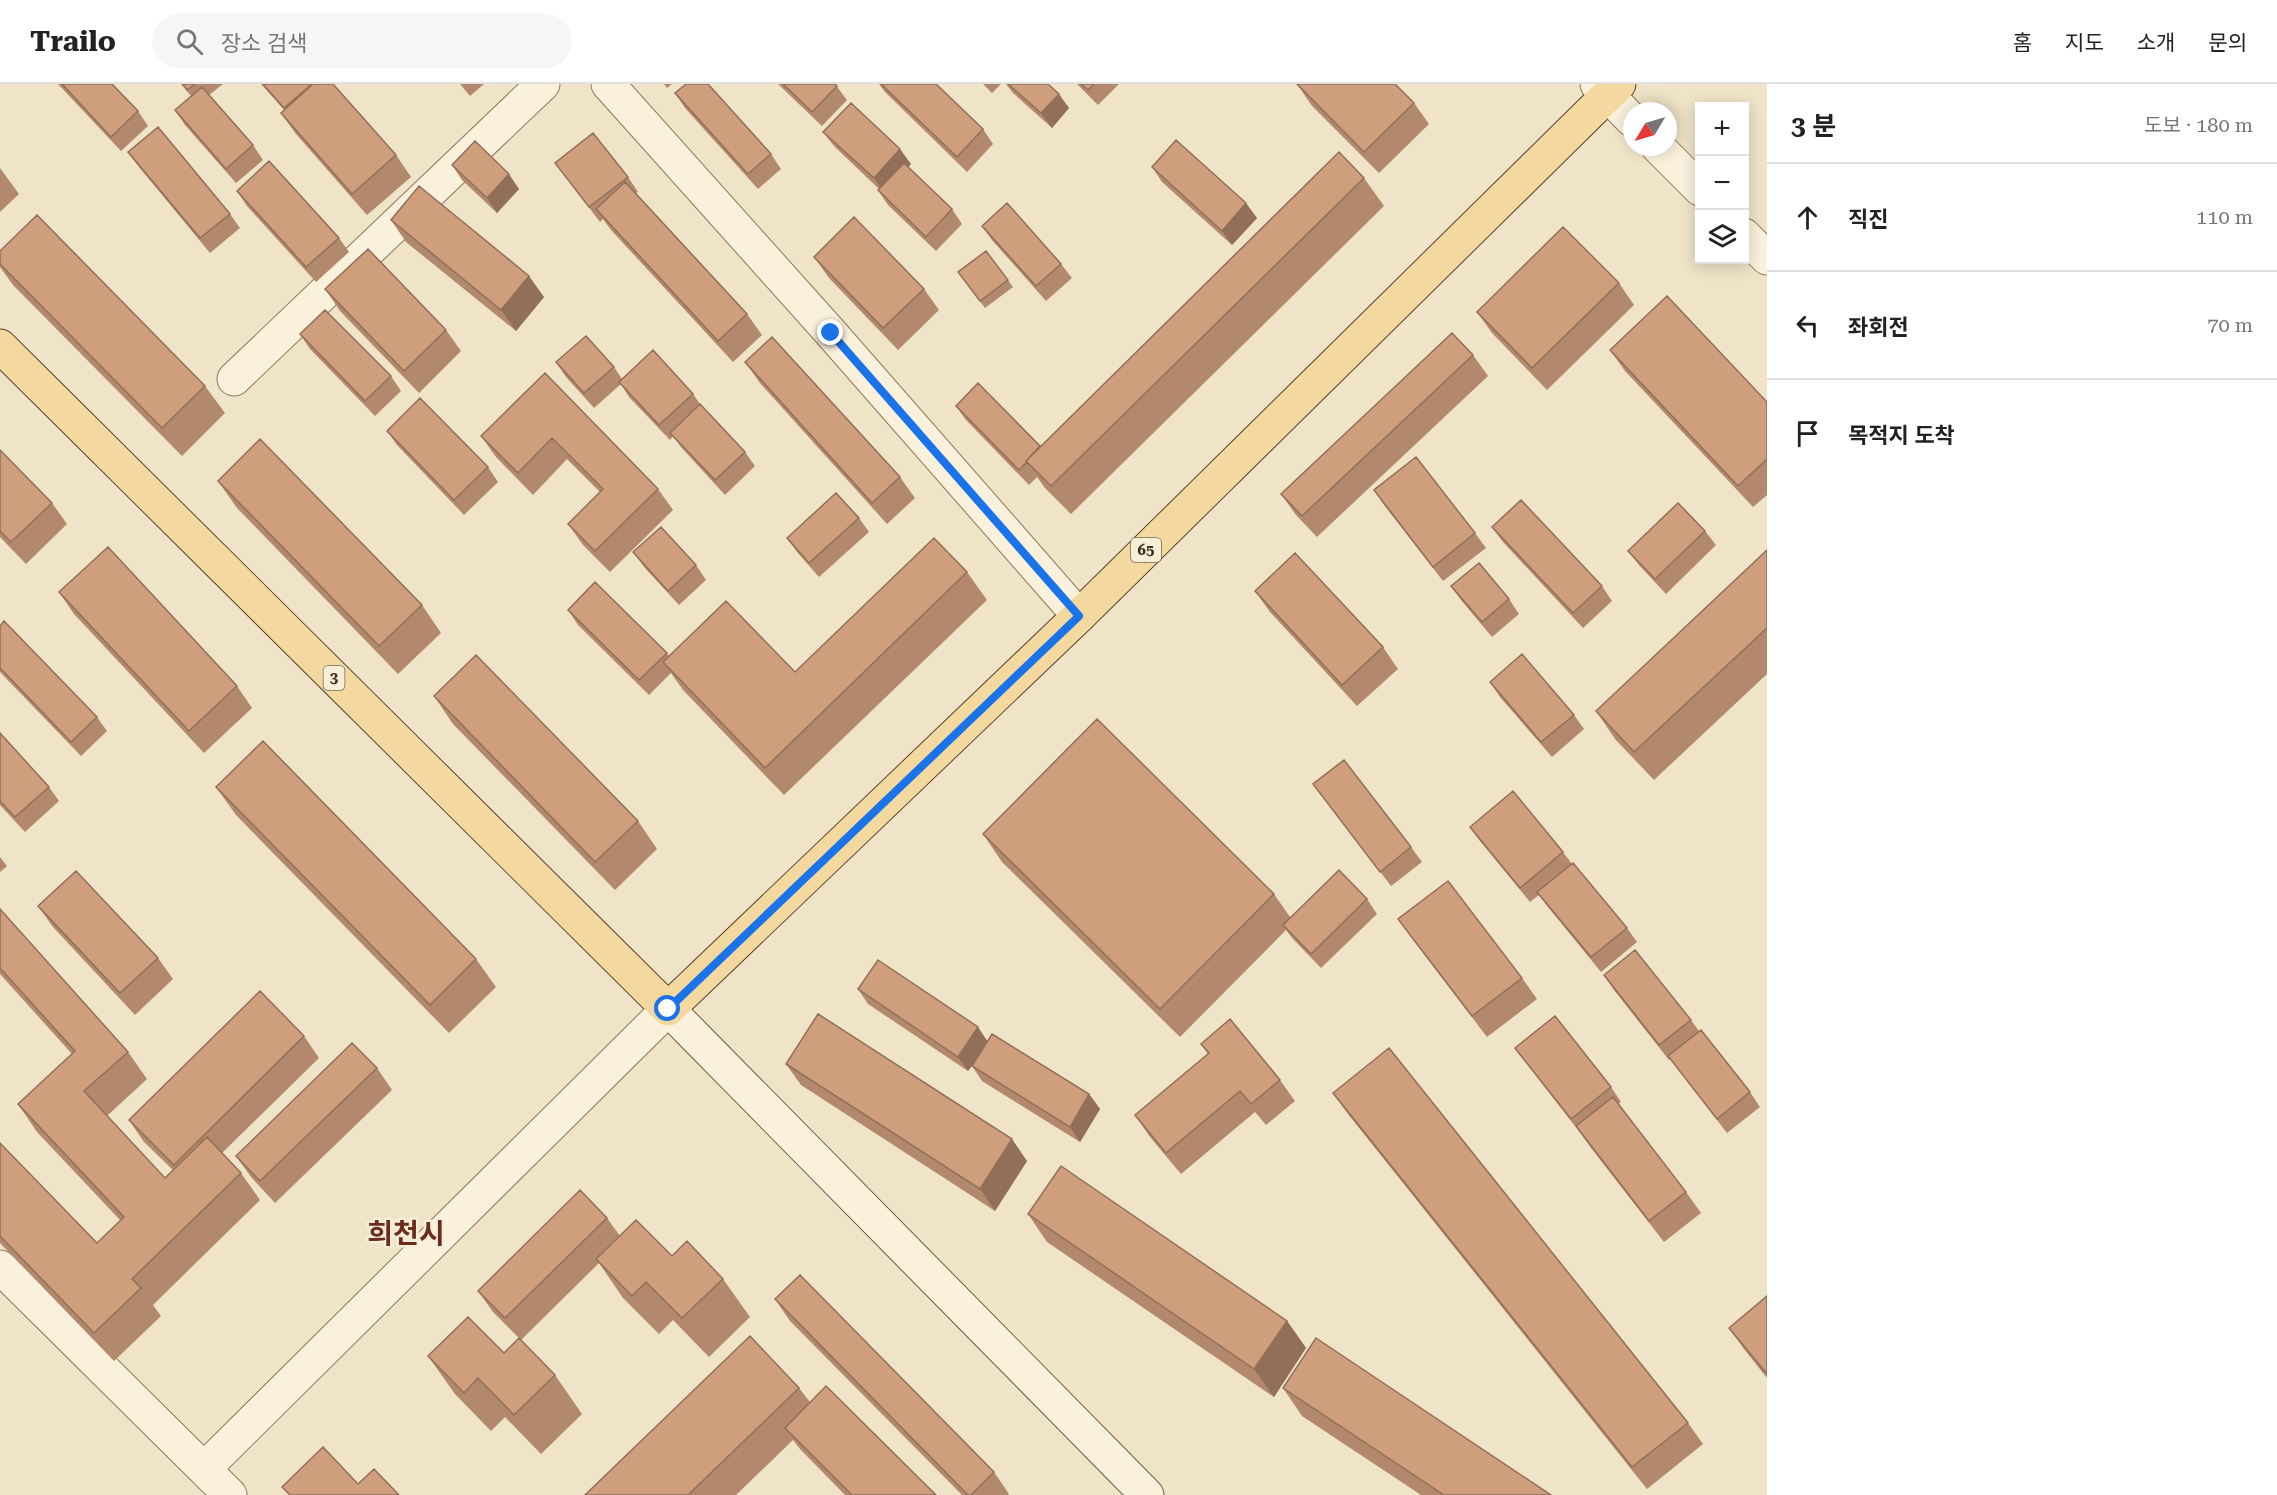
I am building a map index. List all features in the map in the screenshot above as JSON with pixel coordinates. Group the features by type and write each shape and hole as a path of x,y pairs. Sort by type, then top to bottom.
{"main road":[{"name":"65","path":"668,1009 1079,616 1608,88"},
{"name":"3","path":"0,346 668,1009"}],"street":[{"path":"234,378 543,84"},
{"path":"608,84 831,333 1079,616"},
{"path":"1608,88 1623,108"},
{"path":"1667,156 1695,184"},
{"path":"1749,240 1767,258"},
{"path":"204,1469 668,1009"},
{"name":"3","path":"668,1009 1147,1495"},
{"path":"0,1267 230,1495"}],"building":[{"path":"62,84 112,84 138,111 111,137"},
{"path":"183,84 195,84 187,90"},
{"path":"263,84 312,84 284,108"},
{"path":"313,84 333,84 396,155 352,194 281,113"},
{"path":"686,84 708,84 771,154 748,174 675,93"},
{"path":"783,84 835,84 837,86 812,112"},
{"path":"881,84 936,84 983,129 957,157"},
{"path":"1008,84 1048,84 1059,94 1041,113"},
{"path":"1081,84 1094,84 1088,90"},
{"path":"1297,84 1395,84 1414,103 1364,152"},
{"path":"202,87 253,145 226,169 175,110"},
{"path":"851,103 900,149 874,178 823,132"},
{"path":"158,127 230,214 200,238 128,152"},
{"path":"593,133 628,177 589,207 555,163"},
{"path":"1176,140 1246,203 1222,231 1152,167"},
{"path":"475,141 509,174 487,198 452,165"},
{"path":"1339,152 1364,178 1051,486 1026,461"},
{"path":"269,161 339,238 306,267 237,191"},
{"path":"904,163 952,209 926,237 878,190"},
{"path":"625,182 747,314 718,341 596,209"},
{"path":"419,186 529,276 501,310 391,220"},
{"path":"1007,203 1061,264 1036,286 982,226"},
{"path":"37,215 205,386 162,428 0,264 0,251"},
{"path":"854,217 924,289 883,328 814,257"},
{"path":"1563,227 1619,283 1532,368 1477,312"},
{"path":"368,249 446,330 404,371 325,289"},
{"path":"986,251 1008,280 980,301 958,272"},
{"path":"1667,296 1767,402 1767,459 1738,486 1610,350"},
{"path":"325,310 391,376 365,401 300,334"},
{"path":"1452,333 1473,355 1302,516 1281,494"},
{"path":"586,336 614,367 584,393 556,362"},
{"path":"772,337 900,477 872,503 745,362"},
{"path":"653,350 693,394 659,425 619,382"},
{"path":"545,373 658,489 595,551 568,524 603,489 552,438 518,473 481,436"},
{"path":"978,383 1040,446 1019,470 956,406"},
{"path":"420,398 488,467 454,500 387,431"},
{"path":"700,404 745,452 715,480 670,433"},
{"path":"260,439 422,605 379,646 218,481"},
{"path":"0,450 52,503 11,542 0,531"},
{"path":"1416,457 1475,533 1433,567 1374,490"},
{"path":"836,493 859,518 809,563 787,538"},
{"path":"1521,500 1602,586 1573,613 1492,527"},
{"path":"1678,503 1705,531 1655,579 1628,551"},
{"path":"661,527 696,565 668,591 633,552"},
{"path":"934,538 967,572 765,768 663,662 726,601 795,672"},
{"path":"108,547 237,686 189,731 59,592"},
{"path":"1767,550 1767,628 1634,752 1596,711"},
{"path":"1295,553 1383,647 1342,685 1255,591"},
{"path":"1479,563 1509,599 1482,622 1451,586"},
{"path":"595,582 667,653 639,680 568,610"},
{"path":"4,621 97,717 71,742 0,668 0,626"},
{"path":"1522,654 1574,715 1541,742 1490,682"},
{"path":"476,655 638,821 595,862 434,696"},
{"path":"1097,719 1274,894 1160,1009 983,834"},
{"path":"0,733 49,787 15,817 0,801"},
{"path":"263,741 476,959 430,1005 216,787"},
{"path":"1344,760 1411,847 1380,872 1313,784"},
{"path":"1513,791 1563,852 1520,888 1470,827"},
{"path":"1573,863 1627,928 1591,957 1537,892"},
{"path":"1339,870 1367,899 1311,954 1283,925"},
{"path":"76,871 158,958 120,993 38,906"},
{"path":"1448,881 1522,978 1472,1016 1398,919"},
{"path":"0,909 128,1052 84,1091 165,1178 207,1137 241,1173 132,1279 141,1288 94,1333 0,1236 0,1143 97,1243 124,1217 18,1104 75,1051 0,968"},
{"path":"1635,950 1691,1020 1659,1045 1604,975"},
{"path":"878,960 978,1027 958,1057 858,989"},
{"path":"260,991 304,1036 174,1165 129,1120"},
{"path":"818,1014 1012,1139 980,1189 786,1064"},
{"path":"1555,1016 1611,1087 1571,1119 1515,1048"},
{"path":"1230,1019 1280,1080 1251,1104 1240,1091 1166,1153 1135,1115 1209,1053 1201,1044"},
{"path":"1701,1030 1750,1092 1717,1119 1668,1056"},
{"path":"992,1034 1089,1094 1070,1127 972,1066"},
{"path":"352,1043 377,1068 260,1181 236,1156"},
{"path":"1389,1048 1688,1423 1632,1467 1333,1093"},
{"path":"1613,1097 1686,1192 1649,1221 1576,1126"},
{"path":"1061,1166 1287,1321 1254,1369 1028,1214"},
{"path":"580,1190 607,1218 505,1318 478,1291"},
{"path":"636,1220 672,1256 687,1241 723,1279 682,1318 646,1282 632,1296 596,1259"},
{"path":"800,1275 994,1472 971,1495 968,1495 775,1299"},
{"path":"1767,1296 1767,1374 1729,1328"},
{"path":"468,1317 504,1353 519,1338 555,1375 514,1415 478,1378 464,1393 428,1356"},
{"path":"750,1336 799,1388 688,1495 585,1495"},
{"path":"1316,1338 1551,1495 1444,1495 1283,1388"},
{"path":"826,1386 936,1495 852,1495 785,1428"},
{"path":"323,1447 358,1484 374,1469 399,1495 290,1495 282,1487"}],"district":[{"name":"희천시","path":"406,1233"}],"route":[{"path":"668,1009 1079,616 831,333"}]}
